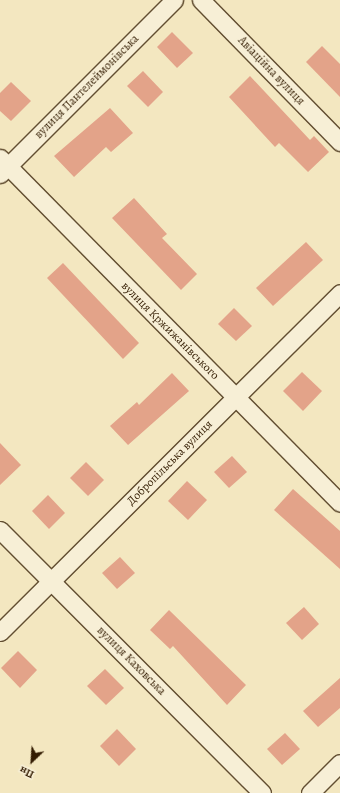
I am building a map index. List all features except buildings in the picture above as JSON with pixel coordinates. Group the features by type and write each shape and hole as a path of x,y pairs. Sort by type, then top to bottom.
{"street":[{"name":"вулиця Пантелеймонівська","path":"3,166 174,0"},
{"name":"Авіаційна вулиця","path":"202,0 340,142"},
{"name":"вулиця Кржижанівського","path":"3,166 236,397 340,503"},
{"name":"Добропільська вулиця","path":"0,632 340,293"},
{"name":"вулиця Каховська","path":"0,530 262,793"},
{"path":"310,793 340,764"}]}
